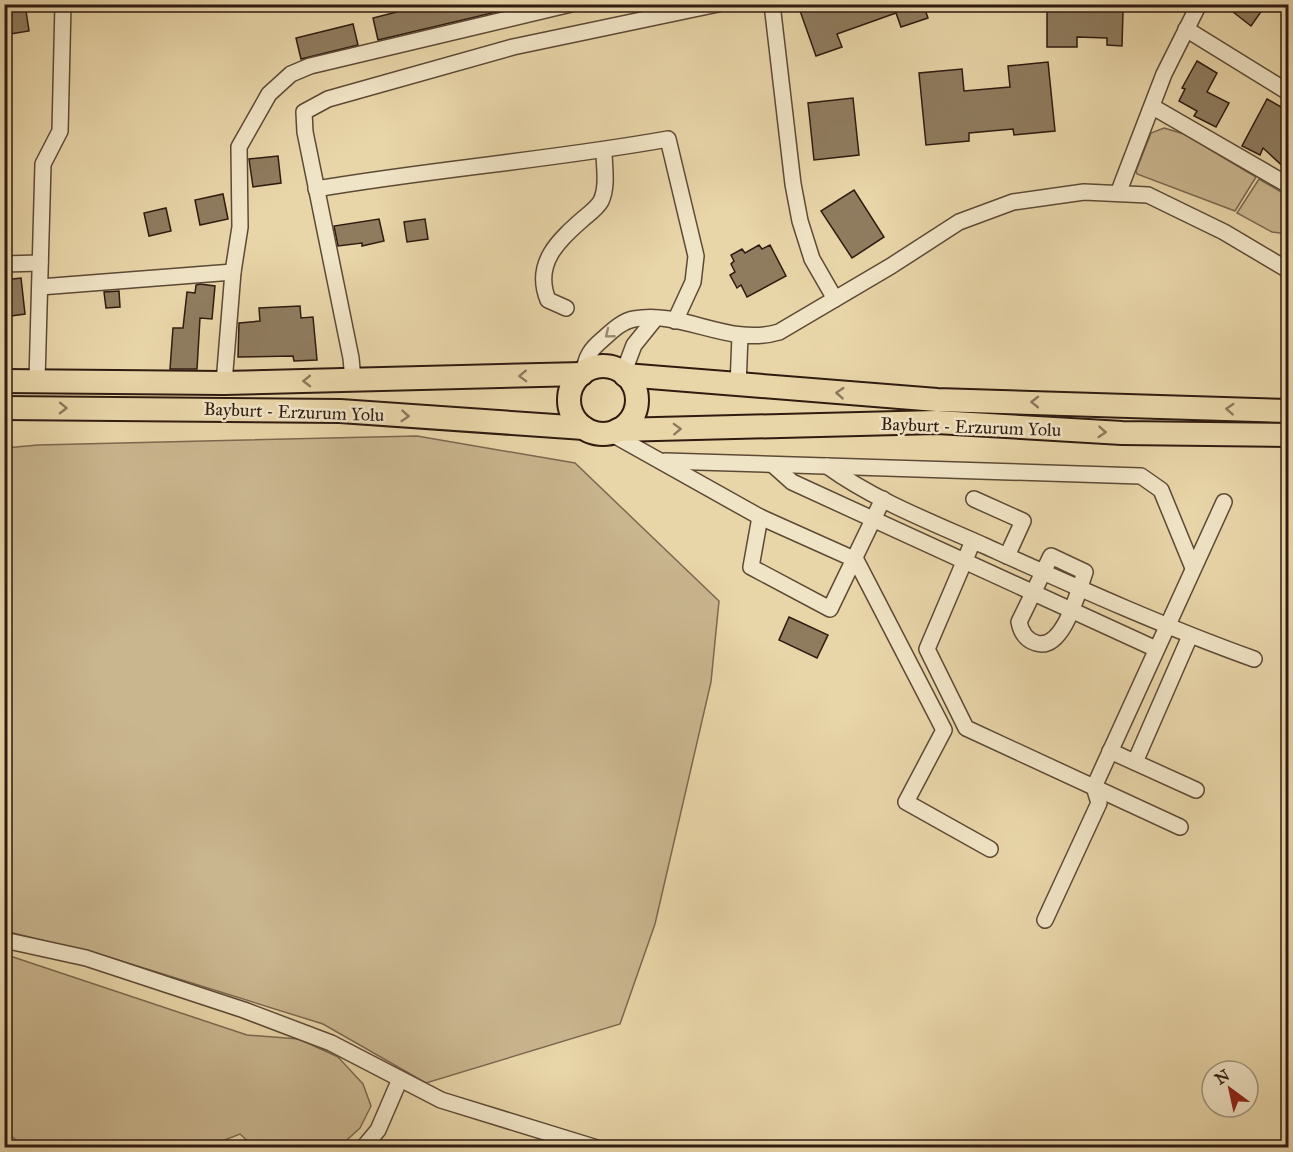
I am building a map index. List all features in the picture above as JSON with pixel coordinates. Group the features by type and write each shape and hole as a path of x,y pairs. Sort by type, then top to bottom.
{"highway":[{"name":"Bayburt - Erzurum Yolu","path":"4,381 224,383 583,373 599,367 608,367 624,375 738,386 937,400 1288,411"},
{"path":"583,373 571,388 569,406 572,415 584,428"},
{"path":"614,432 632,418 637,400 635,391 624,375"},
{"name":"Bayburt - Erzurum Yolu","path":"4,408 340,411 584,428 601,434 937,422 1122,433 1288,435"}],"street":[{"path":"37,380 42,164 60,131 63,4"},
{"path":"224,383 233,272 240,227 239,147 269,94 280,82 310,66 571,4"},
{"path":"353,380 351,358 304,132 304,112 315,105 513,47 718,4"},
{"path":"772,4 793,184 812,259 835,299"},
{"path":"1119,191 1164,74 1199,4"},
{"path":"1186,29 1288,92"},
{"path":"1153,107 1288,185"},
{"path":"316,189 408,174 604,150 668,139 696,256 693,282 675,321"},
{"path":"566,308 548,300 543,277 547,258 566,234 599,204 604,191 604,150"},
{"path":"583,373 584,360 589,352 616,328 633,319 675,321 740,336 763,337 779,332 959,222 1013,202 1084,192 1119,191 1148,195 1224,232 1288,269"},
{"path":"4,264 40,263"},
{"path":"39,287 233,272"},
{"path":"624,375 634,345 655,319"},
{"path":"738,386 740,336"},
{"path":"614,432 760,517 856,560 944,730 906,802 990,849"},
{"path":"661,461 1141,476 1161,490 1193,568"},
{"path":"773,465 792,482 1156,649"},
{"path":"827,466 854,486 1043,572"},
{"path":"760,517 751,567 830,609 856,560 883,499"},
{"path":"974,499 1023,521 1007,556"},
{"path":"1045,920 1099,803 1094,787 1224,502"},
{"path":"973,541 927,649 966,728 1180,827"},
{"path":"1051,556 1085,572 1079,588 1055,641 1044,644 1034,642 1022,632 1019,622 1051,556"},
{"path":"1079,588 1166,627 1254,659"},
{"path":"1135,762 1190,636"},
{"path":"1110,751 1196,790"},
{"path":"4,940 86,958 244,1010 331,1043 441,1100 597,1148"},
{"path":"363,1148 378,1130 400,1079"}],"shaded area":[{"path":"1164,128 1184,134 1256,177 1235,211 1137,174 1136,171 1151,133"},
{"path":"1259,179 1288,196 1288,234 1272,232 1237,213"},
{"path":"417,436 575,463 719,601 711,682 655,924 620,1024 426,1083 323,1024 102,955 5,931 5,448 38,445"},
{"path":"4,954 247,1035 299,1039 338,1057 363,1084 371,1106 360,1128 339,1147 254,1147 240,1134 206,1147 25,1147 5,1131"}],"building":[{"path":"25,4 29,31 4,35 4,7"},
{"path":"428,4 517,4 517,7 378,40 373,18"},
{"path":"809,4 923,4 928,18 901,27 896,13 837,34 842,47 816,56 799,8"},
{"path":"1047,4 1079,4 1079,11 1123,11 1122,46 1107,45 1107,38 1077,37 1077,47 1047,47"},
{"path":"1223,4 1257,4 1263,9 1251,26"},
{"path":"353,24 358,45 301,59 296,38"},
{"path":"1197,61 1217,73 1207,92 1229,103 1216,127 1194,116 1197,111 1179,101 1185,89 1182,88"},
{"path":"1048,62 1055,131 1014,135 1013,129 969,133 969,141 926,145 919,73 962,69 964,91 1010,87 1008,66"},
{"path":"853,98 859,155 814,160 808,103"},
{"path":"1267,99 1288,111 1288,171 1263,148 1260,155 1242,146"},
{"path":"278,156 281,183 253,187 249,159"},
{"path":"854,190 884,237 852,258 821,211"},
{"path":"223,194 228,219 200,225 195,200"},
{"path":"166,208 171,231 149,236 144,213"},
{"path":"379,219 384,241 362,246 362,243 338,246 334,226"},
{"path":"425,219 428,239 407,242 404,222"},
{"path":"759,245 762,249 770,245 786,276 747,297 741,285 737,288 730,275 735,272 731,264 734,261 731,255 742,249 745,253"},
{"path":"21,278 25,314 4,317 4,280"},
{"path":"196,285 215,286 212,319 200,318 197,369 170,369 173,328 183,328 187,292 195,293"},
{"path":"119,291 120,307 106,308 104,292"},
{"path":"300,306 301,318 313,317 317,360 294,361 293,356 238,357 239,323 260,321 259,308"},
{"path":"789,617 828,635 817,658 779,640"}]}
